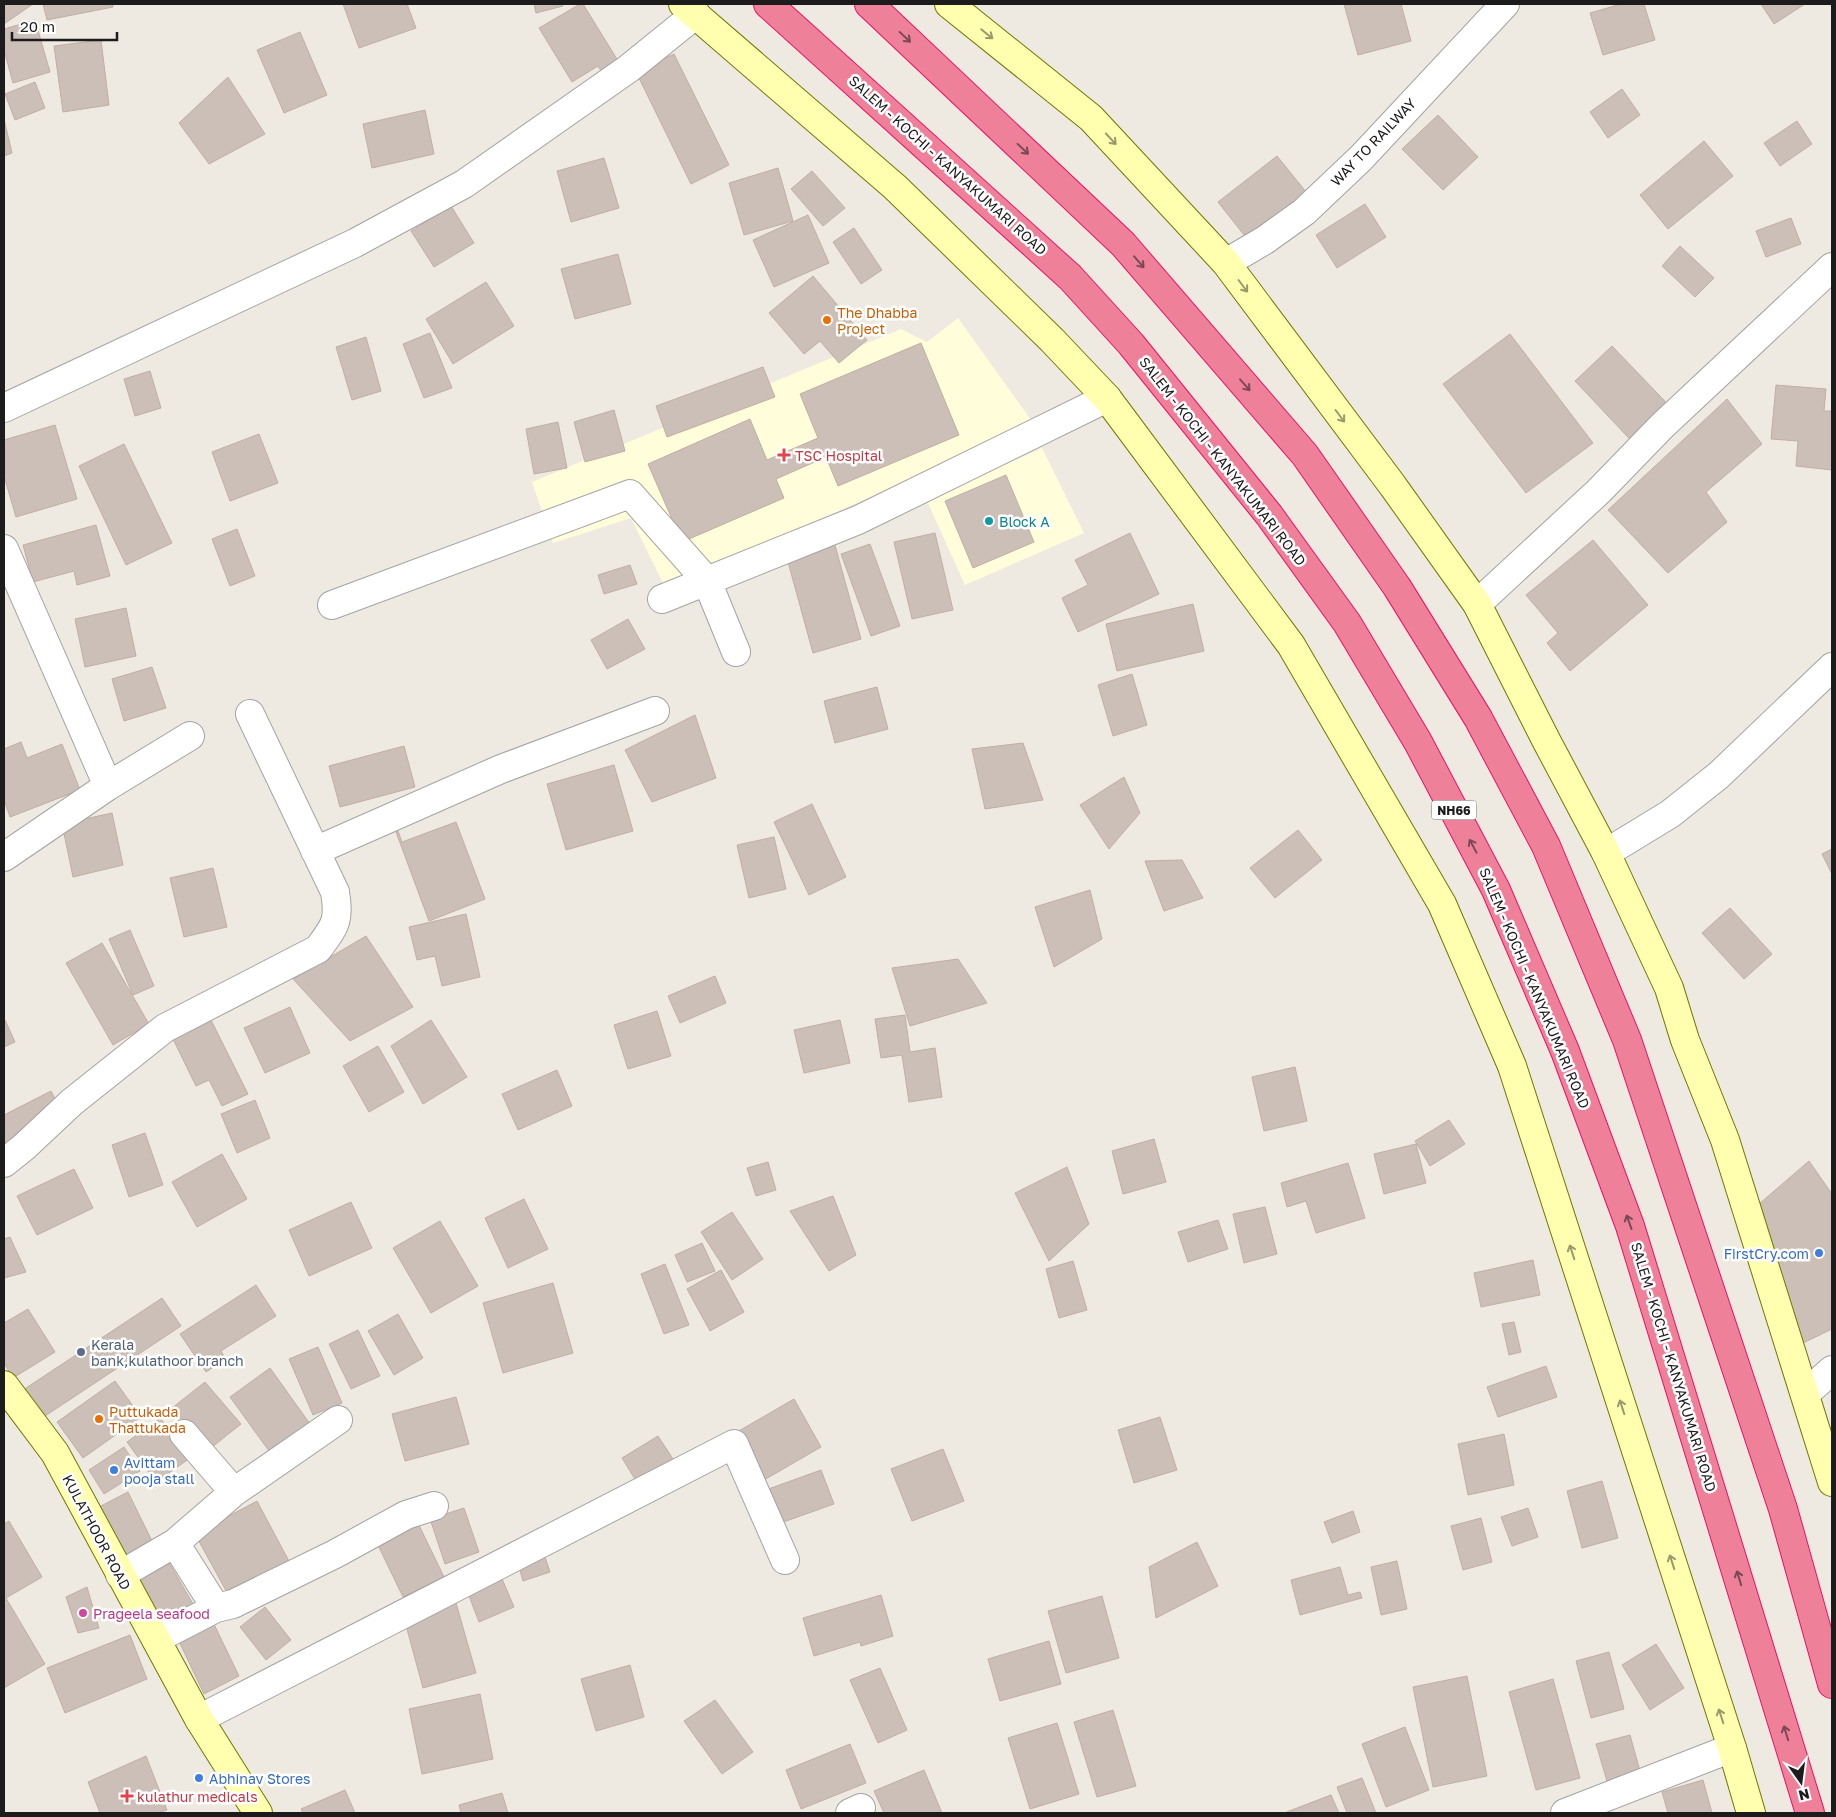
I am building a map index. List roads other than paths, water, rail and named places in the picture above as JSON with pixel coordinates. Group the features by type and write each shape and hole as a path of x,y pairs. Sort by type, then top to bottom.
{"highway":[{"name":"SALEM - KOCHI - KANYAKUMARI ROAD","path":"768,4 1070,277 1131,344 1275,523 1347,624 1418,742 1496,890 1564,1051 1630,1226 1810,1813"},
{"path":"869,4 1124,244 1305,455 1398,587 1478,718 1546,846 1628,1040 1783,1509 1832,1684"}],"street":[{"path":"949,4 1091,118 1226,264 1393,486 1477,604 1606,853 1668,988 1686,1040 1726,1140 1832,1482"},
{"name":"WAY TO RAILWAY","path":"1226,264 1265,240 1311,205 1361,158 1505,4"},
{"path":"4,408 338,251 464,184 628,70 690,9 895,187 1052,340 1107,398 1291,645 1442,904 1512,1066 1732,1748 1751,1813"},
{"path":"1477,604 1599,491 1662,426 1832,267"},
{"path":"662,599 858,520 1107,398"},
{"path":"332,605 630,494 707,580 736,652"},
{"path":"4,549 108,786"},
{"path":"1606,853 1670,814 1719,775 1832,666"},
{"path":"315,851 501,769 655,711"},
{"path":"4,1163 72,1102 165,1028 318,949 334,927 338,910 335,892 250,714"},
{"path":"4,857 108,786 190,736"},
{"path":"1805,1394 1832,1370"},
{"name":"KULATHOOR ROAD","path":"4,1385 55,1453 198,1718 258,1813"},
{"path":"120,1575 175,1544 234,1492 338,1420"},
{"path":"184,1434 234,1492"},
{"path":"198,1718 734,1444 785,1560"},
{"path":"156,1639 216,1608 233,1604 335,1554 406,1515 434,1506"},
{"path":"175,1544 216,1608"},
{"path":"1565,1813 1732,1748"}],"place":[{"name":"The Dhabba Project","path":"827,320"},
{"name":"TSC Hospital","path":"784,455"},
{"name":"Block A","path":"989,521"},
{"name":"FirstCry.com","path":"1819,1253"},
{"name":"Kerala bank,kulathoor branch","path":"81,1352"},
{"name":"Puttukada Thattukada","path":"99,1419"},
{"name":"Avittam pooja stall","path":"114,1470"},
{"name":"Prageela seafood","path":"83,1613"},
{"name":"Abhinav Stores","path":"199,1778"},
{"name":"kulathur medicals","path":"127,1796"}]}
